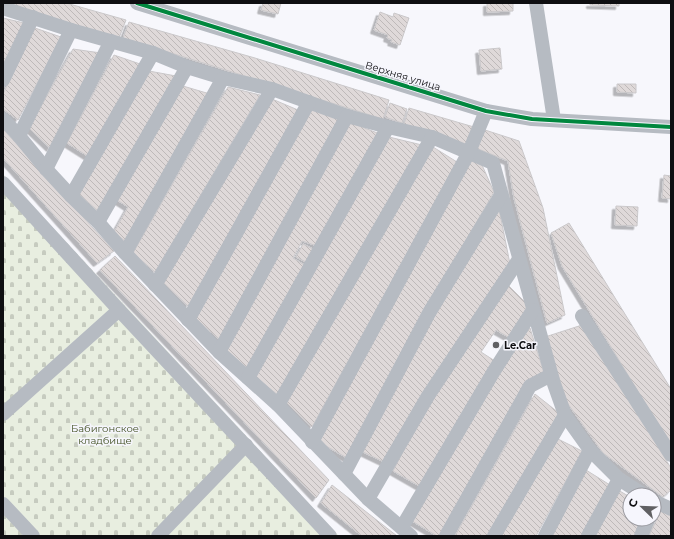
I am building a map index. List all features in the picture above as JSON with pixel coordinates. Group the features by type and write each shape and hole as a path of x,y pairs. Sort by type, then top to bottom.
{"street":[{"name":"Верхняя улица","path":"136,3 486,111 532,119 671,127"},
{"path":"536,3 554,120"},
{"path":"3,8 71,30 154,53 187,67 223,78 272,89 347,116 432,137 493,163 551,375 565,415 590,450 619,480 630,487"},
{"path":"3,80 34,17"},
{"path":"19,136 71,30"},
{"path":"46,169 111,41"},
{"path":"71,196 154,53"},
{"path":"98,222 187,67"},
{"path":"125,253 223,78"},
{"path":"155,285 272,89"},
{"path":"188,320 309,102"},
{"path":"312,442 469,152 486,111"},
{"path":"219,352 347,116"},
{"path":"3,119 71,196 98,222 125,253 219,352 278,405 368,499 407,532 494,371 533,310"},
{"path":"248,378 388,127"},
{"path":"278,405 432,137"},
{"path":"3,183 119,310 246,444 330,536"},
{"path":"344,474 429,312 502,195"},
{"path":"368,499 428,396 519,259"},
{"path":"3,414 119,310"},
{"path":"582,316 671,455"},
{"path":"446,536 530,386 551,375"},
{"path":"494,536 565,415"},
{"path":"158,536 246,444"},
{"path":"545,536 590,450"},
{"path":"588,536 619,480"},
{"path":"3,504 33,536"}],"green space":[{"name":"Бабигонское кладбище","path":"3,174 339,536 3,536"}],"building":[{"path":"3,3 66,3 126,20 119,38"},
{"path":"263,3 281,3 278,14 261,10"},
{"path":"487,3 513,3 513,11 487,12"},
{"path":"590,3 619,3 619,6 590,5"},
{"path":"380,12 393,17 394,13 409,18 400,45 391,42 392,40 387,38 388,35 374,30"},
{"path":"3,18 24,23 3,67"},
{"path":"129,22 255,58 389,100 383,119 123,38"},
{"path":"35,28 61,37 18,120 3,109 3,94"},
{"path":"500,48 502,69 481,71 479,50"},
{"path":"73,49 101,53 50,148 29,128"},
{"path":"114,55 143,65 89,157 67,143"},
{"path":"149,71 176,76 98,211 79,194"},
{"path":"617,84 636,84 636,93 617,92"},
{"path":"183,86 210,94 126,242 114,232 128,207 117,200"},
{"path":"228,87 260,95 155,272 133,253"},
{"path":"272,99 298,110 188,306 164,283"},
{"path":"390,103 407,109 402,123 385,117"},
{"path":"311,107 341,120 220,340 193,316"},
{"path":"409,108 474,127 466,145 404,124"},
{"path":"349,122 380,134 317,246 302,241 293,258 306,266 246,372 224,349"},
{"path":"3,129 114,251 97,263 3,158"},
{"path":"485,130 519,141 543,208 565,315 547,323 514,198 508,161 476,148"},
{"path":"389,137 422,145 278,395 254,376"},
{"path":"433,147 457,162 312,427 286,402"},
{"path":"472,160 482,165 494,192 447,273 347,458 319,442"},
{"path":"664,175 671,176 671,199 662,198"},
{"path":"616,206 638,207 637,226 615,225"},
{"path":"499,209 510,264 384,462 361,451 431,315"},
{"path":"569,223 671,389 671,446 562,266 551,233"},
{"path":"303,244 315,250 308,263 296,257"},
{"path":"115,256 329,480 316,498 100,270"},
{"path":"507,284 528,305 510,338 496,330 481,352 495,361 421,487 393,471 431,398"},
{"path":"582,325 671,468 671,490 663,497 662,487 649,487 603,453 568,404 545,337"},
{"path":"530,328 544,373 440,536 437,536 412,521 509,355"},
{"path":"535,394 559,413 488,536 455,536"},
{"path":"556,438 582,451 536,536 501,536"},
{"path":"586,470 610,485 582,536 551,536"},
{"path":"332,485 397,536 362,536 321,503"},
{"path":"618,490 622,492 622,527 639,527 635,536 593,536"},
{"path":"662,510 671,514 671,536 649,536 653,527 662,527"}],"cycle path":[{"path":"137,3 486,111 532,119 671,127"}],"place":[{"name":"Le.Car","path":"496,345"}]}
